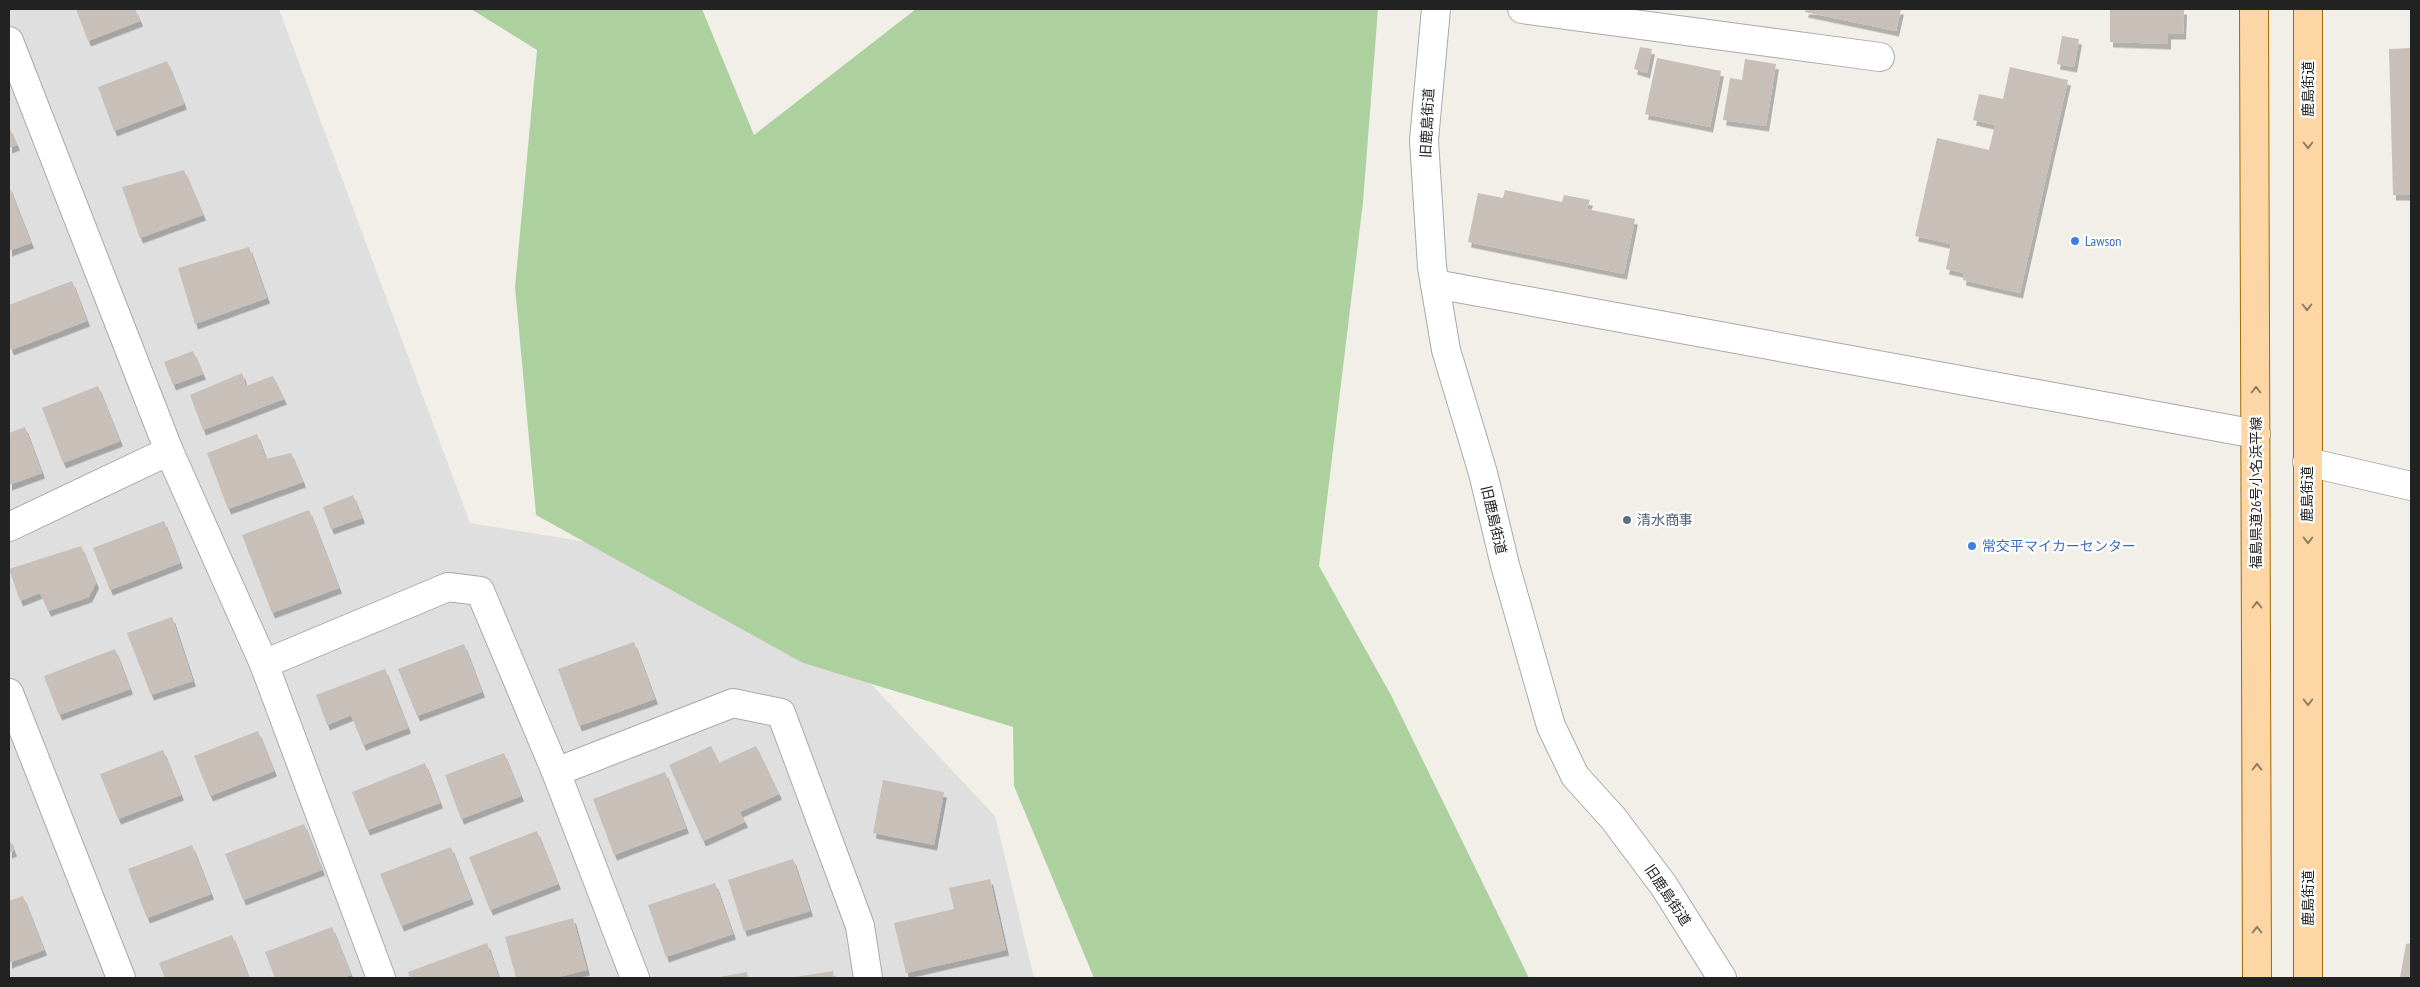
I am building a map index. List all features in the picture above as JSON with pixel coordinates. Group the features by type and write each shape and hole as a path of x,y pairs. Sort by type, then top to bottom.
{"main road":[{"name":"福島県道26号小名浜平線","path":"2254,9 2257,978"},
{"name":"鹿島街道","path":"2308,9 2308,978"}],"street":[{"name":"旧鹿島街道","path":"1436,9 1424,140 1435,284 1446,350 1483,473 1505,565 1552,726 1575,776 1613,818 1664,886 1722,978"},
{"path":"1522,9 1880,57"},
{"path":"9,41 169,451 264,664 381,978"},
{"path":"1435,284 2256,434"},
{"path":"9,527 169,451"},
{"path":"2307,462 2411,486"},
{"path":"264,664 448,587 480,591 556,772 635,978"},
{"path":"9,693 121,978"},
{"path":"556,772 733,703 781,712 860,926 868,978"}],"shaded area":[{"path":"9,9 279,9 470,523 765,571 995,816 1034,978 9,978"}],"green space":[{"path":"471,9 702,9 754,135 916,9 1378,9 1363,202 1319,566 1392,697 1529,978 1094,978 1014,786 1013,727 803,663 536,515 515,287 537,50"}],"building":[{"path":"76,9 135,9 140,21 88,41"},
{"path":"1806,9 1901,9 1896,31 1805,12"},
{"path":"2110,9 2184,9 2183,34 2168,34 2168,44 2110,42"},
{"path":"2062,36 2079,39 2074,67 2057,64"},
{"path":"1640,47 1652,49 1647,73 1634,69"},
{"path":"2411,48 2411,195 2393,195 2389,49"},
{"path":"1657,58 1721,71 1710,127 1645,114"},
{"path":"1745,59 1776,64 1766,126 1723,120 1730,78 1742,80"},
{"path":"167,61 184,104 114,131 98,87"},
{"path":"2010,67 2068,80 2020,293 1963,280 1964,273 1946,269 1951,244 1915,236 1937,138 1989,150 1995,125 1973,120 1979,94 2003,99"},
{"path":"9,127 17,145 9,148"},
{"path":"184,170 203,215 140,238 122,187"},
{"path":"9,186 31,243 9,251"},
{"path":"1505,190 1562,202 1564,195 1590,200 1587,209 1635,219 1624,274 1468,242 1478,193 1503,198"},
{"path":"249,247 267,298 195,324 178,268"},
{"path":"72,281 87,321 11,350 9,345 9,305"},
{"path":"193,351 203,374 173,385 164,362"},
{"path":"242,373 246,386 273,376 284,399 203,430 190,395"},
{"path":"98,386 120,441 63,463 42,408"},
{"path":"25,427 42,473 9,485 9,433"},
{"path":"257,434 266,459 291,453 303,482 228,509 207,453"},
{"path":"353,495 362,518 331,529 323,507"},
{"path":"309,510 339,588 272,613 242,535"},
{"path":"164,521 180,563 110,590 93,548"},
{"path":"81,546 96,583 89,597 48,611 40,593 20,601 9,569"},
{"path":"172,617 193,681 151,695 127,633"},
{"path":"634,642 655,699 579,726 558,669"},
{"path":"464,644 482,692 417,716 398,669"},
{"path":"115,649 130,689 59,715 44,676"},
{"path":"385,669 408,728 363,745 351,715 327,725 316,695"},
{"path":"258,731 274,771 210,796 194,756"},
{"path":"711,746 719,763 756,746 779,794 740,812 745,822 703,841 669,765"},
{"path":"163,750 181,795 118,819 100,774"},
{"path":"504,753 521,796 461,819 445,775"},
{"path":"425,763 440,803 367,830 352,792"},
{"path":"665,772 686,828 614,855 593,799"},
{"path":"883,780 944,792 934,845 873,833"},
{"path":"304,824 322,870 243,900 225,854"},
{"path":"537,831 558,884 490,910 469,857"},
{"path":"9,838 14,851 9,853"},
{"path":"192,845 211,894 147,918 128,869"},
{"path":"451,847 471,899 401,926 380,874"},
{"path":"793,859 810,911 744,931 728,880"},
{"path":"990,879 1006,950 906,973 894,923 954,909 949,888"},
{"path":"715,883 733,934 666,957 648,905"},
{"path":"23,896 44,950 9,963 9,901"},
{"path":"573,918 587,970 554,978 516,978 505,937"},
{"path":"332,927 351,975 342,978 275,978 265,952"},
{"path":"232,935 249,978 165,978 159,963"},
{"path":"487,943 499,978 410,978 408,972"},
{"path":"2411,943 2411,978 2400,978 2406,944"},
{"path":"833,971 834,978 795,978 795,977"},
{"path":"747,972 748,978 720,978 720,977"}],"place":[{"name":"Lawson","path":"2075,241"},
{"name":"清水商事","path":"1627,520"},
{"name":"常交平マイカーセンター","path":"1972,546"}]}
